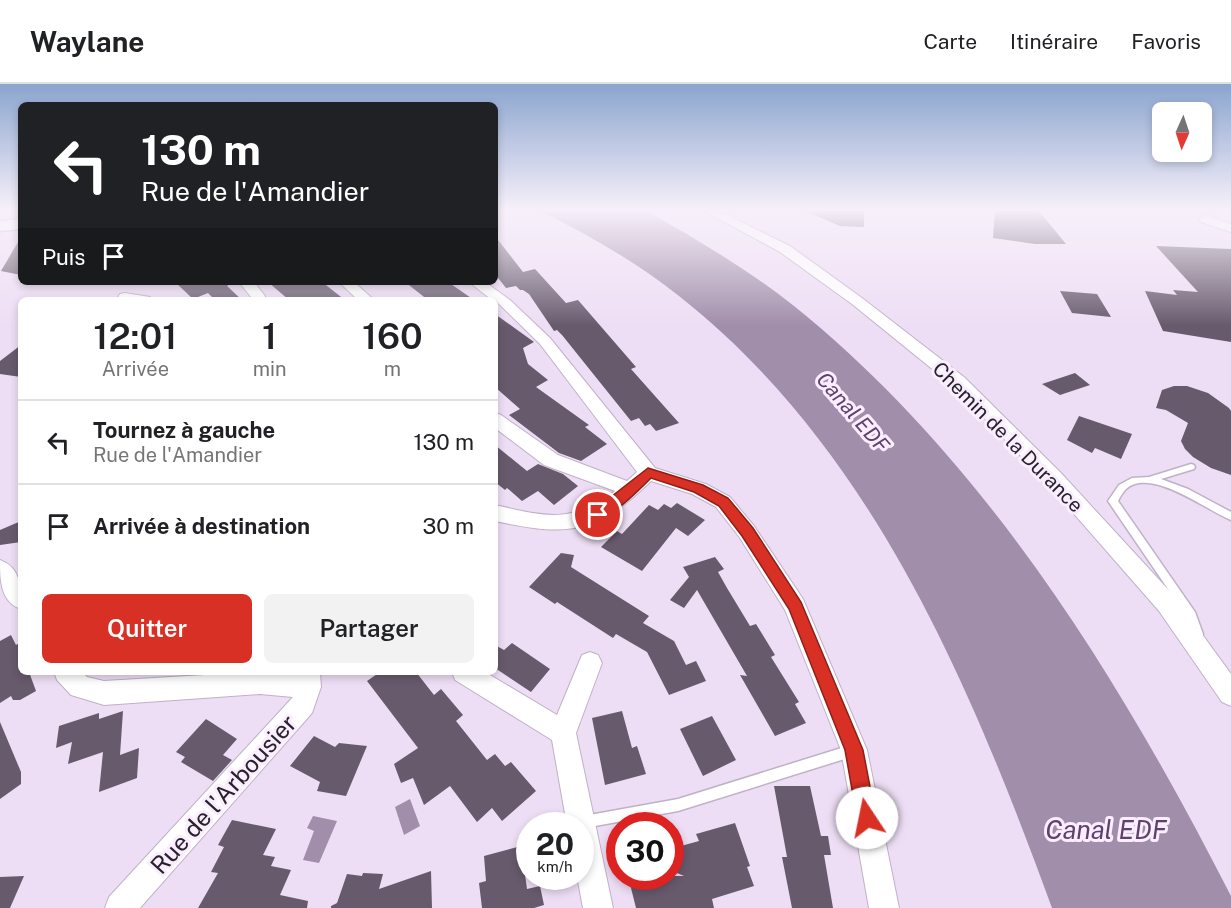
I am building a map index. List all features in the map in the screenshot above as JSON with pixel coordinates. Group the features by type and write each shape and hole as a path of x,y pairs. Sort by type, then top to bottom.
{"street":[{"name":"Chemin de la Durance","path":"785,249 857,301 958,381 1054,478 1167,604 1231,694"},
{"path":"350,285 364,297"},
{"path":"480,285 497,297"},
{"path":"498,298 545,341 648,473 699,489 723,502 747,532 795,606 854,750 884,908"},
{"path":"498,421 551,460 631,490"},
{"path":"498,514 541,524 573,523 598,515 631,490 648,473"},
{"path":"0,569 18,596"},
{"path":"579,812 563,733 590,663"},
{"path":"69,675 80,687 104,693 309,679"},
{"path":"469,675 563,733"},
{"name":"Rue de l'Arbousier","path":"120,908 303,705 309,679"},
{"path":"594,888 598,908"}],"lane":[{"path":"1191,467 1152,478 1132,480 1118,490 1113,501 1191,615 1209,664"},
{"path":"1152,478 1231,516"},
{"path":"594,821 678,805 854,750"}],"water":[{"name":"Canal EDF","path":"712,249 794,306 863,367 928,433 987,504 1043,578 1095,655 1188,815 1231,896 1231,908 1052,908 986,739 949,656 907,575 860,497 807,424 747,357 679,296 612,250"},
{"path":"410,799 420,826 404,835 395,807"},
{"path":"313,816 337,821 319,863 303,860 314,831 307,828"}],"building":[{"path":"14,249 18,249 18,274 1,271"},
{"path":"498,249 505,249 523,272 535,269 566,303 578,300 636,367 631,369 679,423 656,431 650,424 645,426 639,418 631,421 562,335 557,330 554,331 529,294 516,286 506,288 498,278"},
{"path":"1159,249 1231,249 1231,342 1163,331 1145,291 1177,295 1173,290 1198,292"},
{"path":"178,285 229,285 227,286 239,297 212,297 208,293 191,297"},
{"path":"272,285 326,285 341,297 286,297"},
{"path":"409,285 452,285 470,297 424,297"},
{"path":"1060,291 1097,294 1111,317 1072,313"},
{"path":"498,316 534,342 523,348 528,364 548,380 536,387 589,425 585,427 607,444 581,461 559,453 509,415 520,409 498,390"},
{"path":"18,347 18,377 0,374 0,361"},
{"path":"1075,373 1090,385 1060,395 1042,384"},
{"path":"1174,386 1187,386 1208,393 1231,411 1231,475 1211,468 1193,457 1181,441 1188,423 1166,410 1156,408 1162,390"},
{"path":"1079,416 1132,434 1121,459 1095,448 1092,453 1067,440"},
{"path":"498,447 527,471 538,464 563,474 578,486 554,505 538,491 522,501 507,488 505,490 498,484"},
{"path":"677,503 705,520 688,536 676,528 642,571 601,547 617,531 622,534 649,505 658,510 664,504 671,508"},
{"path":"18,522 18,542 0,545 0,530"},
{"path":"561,553 574,555 571,567 649,616 643,623 674,641 686,665 696,661 706,681 669,695 647,652 616,634 613,638 529,587"},
{"path":"715,557 724,569 718,572 750,626 756,624 775,655 771,657 799,702 795,704 806,723 775,736 740,675 747,676 697,590 684,608 670,600 689,577 683,567"},
{"path":"11,635 16,645 18,644 18,675 30,675 36,691 20,700 13,700 11,696 0,703 0,641"},
{"path":"512,643 550,669 531,692 498,670 498,647 504,650"},
{"path":"376,675 418,675 434,695 441,689 463,715 456,721 487,760 495,754 505,766 511,762 536,791 502,821 492,808 477,822 450,786 424,805 413,778 401,783 394,764 418,748 367,681"},
{"path":"123,711 120,755 139,748 137,778 99,792 103,752 68,764 72,742 56,748 59,726 99,713 99,719"},
{"path":"622,711 632,748 637,746 646,774 605,785 592,718"},
{"path":"712,716 736,760 703,776 680,729"},
{"path":"206,719 237,739 223,755 232,760 213,781 181,762 185,757 176,752"},
{"path":"0,722 21,772 21,784 0,799"},
{"path":"314,736 335,747 339,743 367,746 346,796 317,791 320,782 290,766"},
{"path":"774,786 810,786 821,836 828,836 831,855 824,855 833,908 792,908 782,857 787,857"},
{"path":"232,820 276,829 263,855 275,857 271,866 291,870 280,895 308,901 307,908 198,908 218,873 211,872 224,847 218,845"},
{"path":"735,823 750,866 747,867 754,886 712,899 714,908 636,908 632,890 684,890 684,845 699,841 696,834"},
{"path":"516,847 516,890 541,890 544,905 534,908 482,908 479,883 486,881 484,856"},
{"path":"431,871 432,908 331,908 337,903 347,874 362,876 363,873 383,874 379,889"},
{"path":"24,876 10,908 0,908 0,877"}],"route":[{"path":"598,515 631,490 648,473 699,489 723,502 747,532 795,606 854,750 867,818"}]}
